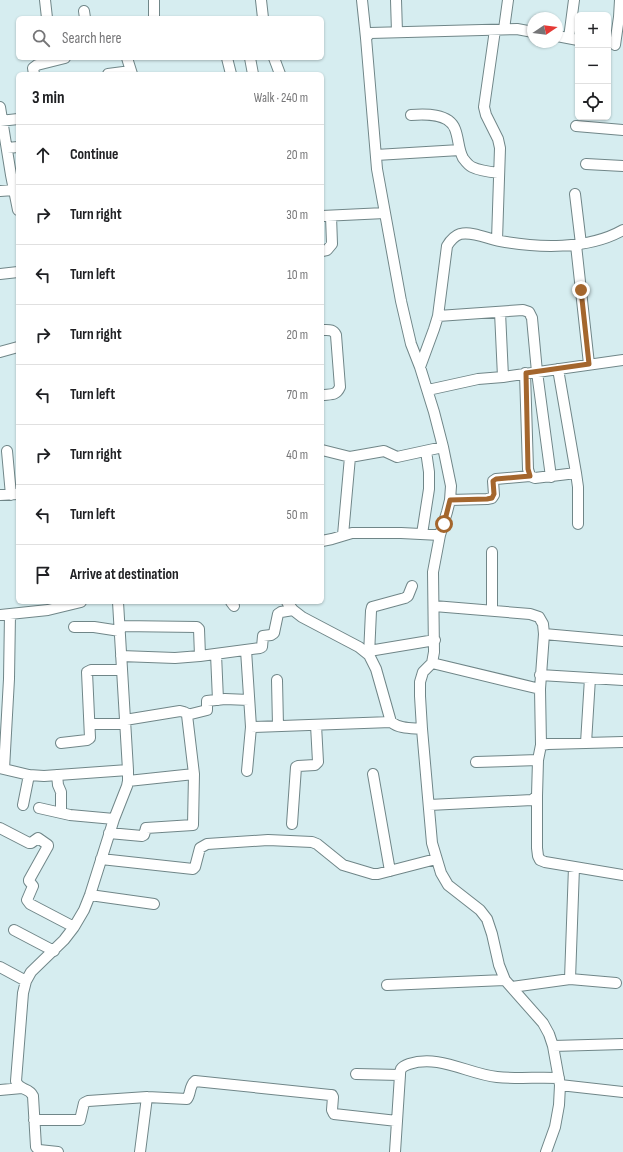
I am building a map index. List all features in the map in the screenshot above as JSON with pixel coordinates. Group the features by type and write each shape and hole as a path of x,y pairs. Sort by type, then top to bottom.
{"street":[{"path":"45,0 47,16"},
{"path":"154,0 154,16"},
{"path":"261,0 263,16"},
{"path":"362,0 377,169 385,213 406,324 411,344 428,390 443,447 451,486 450,500 440,536 433,572 434,652 432,663 424,672 420,682 422,729 432,843 440,873 448,885 480,910 486,919 500,965 508,984 542,1023 549,1034 553,1046 559,1081 559,1105 555,1127 546,1152"},
{"path":"396,0 397,32"},
{"path":"497,240 500,148 498,139 484,108 500,30 508,0"},
{"path":"563,37 574,39 574,0"},
{"path":"615,45 620,0"},
{"path":"366,38 370,33 517,29 527,31"},
{"path":"34,72 34,66 51,60"},
{"path":"128,60 131,72"},
{"path":"228,60 230,72"},
{"path":"250,60 253,72"},
{"path":"275,60 279,72"},
{"path":"0,107 4,146 15,183 0,191"},
{"path":"411,115 423,114 439,116 452,123 463,158 468,164 472,167 499,173"},
{"path":"1,121 16,119"},
{"path":"576,126 623,130"},
{"path":"4,146 16,147"},
{"path":"376,155 460,150"},
{"path":"586,164 623,166"},
{"path":"575,194 589,364"},
{"path":"324,251 327,250 332,244 326,216 385,213"},
{"path":"420,367 438,316 447,246 452,239 459,234 469,234 516,244 578,244 613,236 623,230"},
{"path":"0,274 16,272"},
{"path":"438,316 523,310 529,312 532,318 537,372 551,477"},
{"path":"500,312 503,377"},
{"path":"324,330 334,331 336,335 340,387 338,392 334,394 324,395"},
{"path":"0,352 16,348"},
{"path":"428,390 466,381 623,360"},
{"path":"558,369 578,487 578,524"},
{"path":"526,373 528,469 530,476"},
{"path":"324,450 350,456 384,451 397,457 443,447"},
{"path":"0,496 15,494 7,451"},
{"path":"422,534 429,489 429,472 426,451"},
{"path":"343,535 350,456"},
{"path":"450,500 492,498 494,494 493,481 496,479 530,476 535,478 551,477 576,474"},
{"path":"324,541 352,533 422,534 440,536"},
{"path":"492,552 492,611"},
{"path":"412,586 408,596 405,598 372,607 369,653 376,670 391,722 402,728 422,729"},
{"path":"73,604 48,610 5,614 9,678 2,768 29,775 57,775 128,770"},
{"path":"58,1152 37,1149 33,1096 30,1092 19,1087 16,1081 23,993 26,981 31,972 64,940 84,910 128,781 118,604"},
{"path":"121,656 175,658 261,648 263,636 272,635 274,633 278,614 290,606 302,617 369,653 435,640"},
{"path":"434,606 530,614 538,617 543,624 544,634 540,675 540,745 537,796 538,856 540,860 623,875"},
{"path":"74,627 197,627 199,629 200,656"},
{"path":"544,634 623,641"},
{"path":"246,650 251,726 247,771"},
{"path":"216,654 218,700"},
{"path":"432,663 540,689"},
{"path":"62,743 90,738 87,672 91,670 122,670"},
{"path":"540,675 623,680"},
{"path":"586,743 590,678"},
{"path":"277,680 278,726"},
{"path":"90,724 125,722 180,711 188,714 206,711 207,701 249,700"},
{"path":"109,833 142,836 146,828 193,824 194,774 188,714"},
{"path":"251,726 391,722"},
{"path":"292,824 296,767 315,765 318,762 316,725"},
{"path":"540,745 623,742"},
{"path":"476,762 538,760"},
{"path":"128,781 194,774"},
{"path":"373,774 390,871"},
{"path":"23,805 29,775"},
{"path":"57,775 58,785 61,792 61,813"},
{"path":"429,805 523,801 532,800 537,796"},
{"path":"39,808 87,817 114,819"},
{"path":"0,828 29,843 38,838 48,844 29,880 33,886 27,900 30,904 74,927"},
{"path":"101,859 193,869 196,866 200,848 207,844 268,840 312,842 317,844 343,865 373,874 436,860"},
{"path":"570,979 574,867"},
{"path":"90,895 154,904"},
{"path":"14,930 54,951"},
{"path":"0,967 26,981"},
{"path":"387,985 508,984 570,979 616,983"},
{"path":"553,1046 623,1044"},
{"path":"394,1152 400,1075 404,1066 415,1062 442,1062 496,1077 559,1081 623,1092"},
{"path":"356,1074 400,1075"},
{"path":"34,1120 78,1121 81,1119 84,1104 86,1102 147,1097 187,1099 189,1097 192,1083 195,1081 332,1095 332,1110 334,1114 397,1121"},
{"path":"0,1090 22,1088"},
{"path":"140,1152 147,1097"}],"route":[{"path":"444,524 450,500 492,498 494,494 492,485 493,481 496,479 530,476 528,469 526,373 589,364 581,290"}]}
